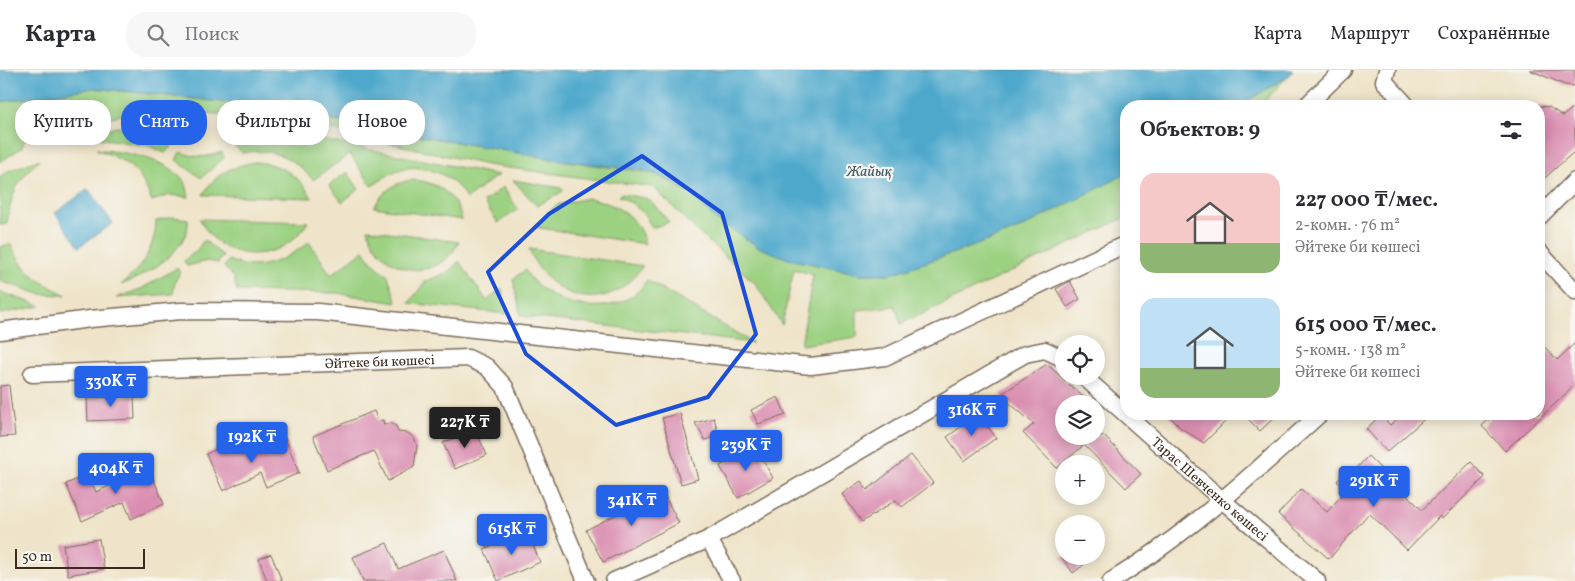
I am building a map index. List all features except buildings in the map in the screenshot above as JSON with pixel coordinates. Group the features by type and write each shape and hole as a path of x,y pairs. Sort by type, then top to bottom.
{"street":[{"path":"1312,100 1342,70"},
{"path":"1385,75 1403,100"},
{"path":"1545,211 1575,182"},
{"path":"0,331 90,319 181,311 318,312 811,366 885,357 1120,247"},
{"path":"1545,258 1575,291"},
{"path":"614,581 709,539 1025,354 1044,350 1055,355"},
{"name":"Әйтеке би көшесі","path":"32,374 468,358 487,367 504,388 586,581"},
{"name":"Тарас Шевченко көшесі","path":"1093,385 1120,409"},
{"name":"Тарас Шевченко көшесі","path":"1132,420 1317,581"},
{"path":"1111,581 1136,566 1223,501 1313,420"},
{"path":"709,539 732,581"}],"highlighted area":[{"path":"642,156 722,213 756,334 708,397 616,425 526,354 488,272 549,214"}],"green space":[{"path":"1287,77 1266,100 1249,100"},
{"path":"94,88 203,100 121,100 121,115 111,117 111,100 15,100 15,145 22,145 0,162 0,102"},
{"path":"207,100 217,102 217,114 207,113"},
{"path":"329,120 339,122 339,131 329,129"},
{"path":"121,126 121,142 111,140 111,128"},
{"path":"425,137 552,159 655,174 689,193 714,218 789,259 860,274 891,274 971,247 1019,229 1120,177 1120,220 901,324 895,306 857,310 857,337 801,345 813,275 794,269 782,325 755,283 697,231 653,187 487,165 399,145 425,145"},
{"path":"329,141 339,143 339,145 347,145 498,175 466,199 449,179 425,169 402,169 388,175 372,186 350,154 313,180 298,165 282,156 263,151 242,153 234,145 329,145"},
{"path":"143,145 172,146 165,153"},
{"path":"96,149 131,154 168,167 185,182 189,197 169,195 152,201 142,180 132,168 117,158"},
{"path":"180,152 201,156 222,152 224,158 201,178 176,160"},
{"path":"40,159 16,188 7,224 0,225 0,177 8,171"},
{"path":"254,162 272,165 288,172 302,183 312,198 203,195 213,181 224,172"},
{"path":"347,172 359,189 342,202 329,185"},
{"path":"411,180 429,183 444,191 455,203 462,220 374,207 389,189 399,183"},
{"path":"513,180 562,188 563,191 537,206"},
{"path":"503,187 518,209 498,223 484,202"},
{"path":"622,194 649,199 669,222 652,228 638,208 618,196"},
{"path":"588,198 607,203 624,212 637,226 645,244 534,227 556,205"},
{"path":"172,217 188,219 187,230 175,251 154,268 121,285 146,257 153,240 156,221"},
{"path":"200,219 308,222 297,236 283,246 268,252 252,254 237,252 222,245 210,234"},
{"path":"368,229 459,242 449,256 437,265 423,269 409,269 396,264 384,256 374,244"},
{"path":"204,240 223,256 218,263 207,261 187,266 184,261 197,250"},
{"path":"309,242 331,275 364,250 372,262 388,276 397,303 337,293 237,291 234,277 224,267 229,260 250,266 271,263 291,254"},
{"path":"11,244 15,254 26,269 40,281 66,295 40,294 0,281 0,247"},
{"path":"529,249 643,266 624,286 607,295 579,296 554,284 535,262"},
{"path":"459,261 487,301 502,288 507,314 409,303 426,281 449,272"},
{"path":"177,268 180,272 175,282 173,294 116,298 141,289"},
{"path":"525,270 536,283 550,294 567,302 585,306 603,306 620,302 635,294 647,280 753,343 521,316 513,279"},
{"path":"0,292 41,306 0,314"}],"water":[{"name":"Жайық","path":"0,70 1293,70 1287,77 1249,100 1120,100 1120,177 1019,229 891,274 860,274 789,259 760,248 714,218 689,193 676,184 655,174 639,170 552,159 425,137 425,100 339,100 339,122 329,120 329,100 217,102 94,88 0,102"},
{"path":"88,189 113,223 79,247 55,213"}]}
